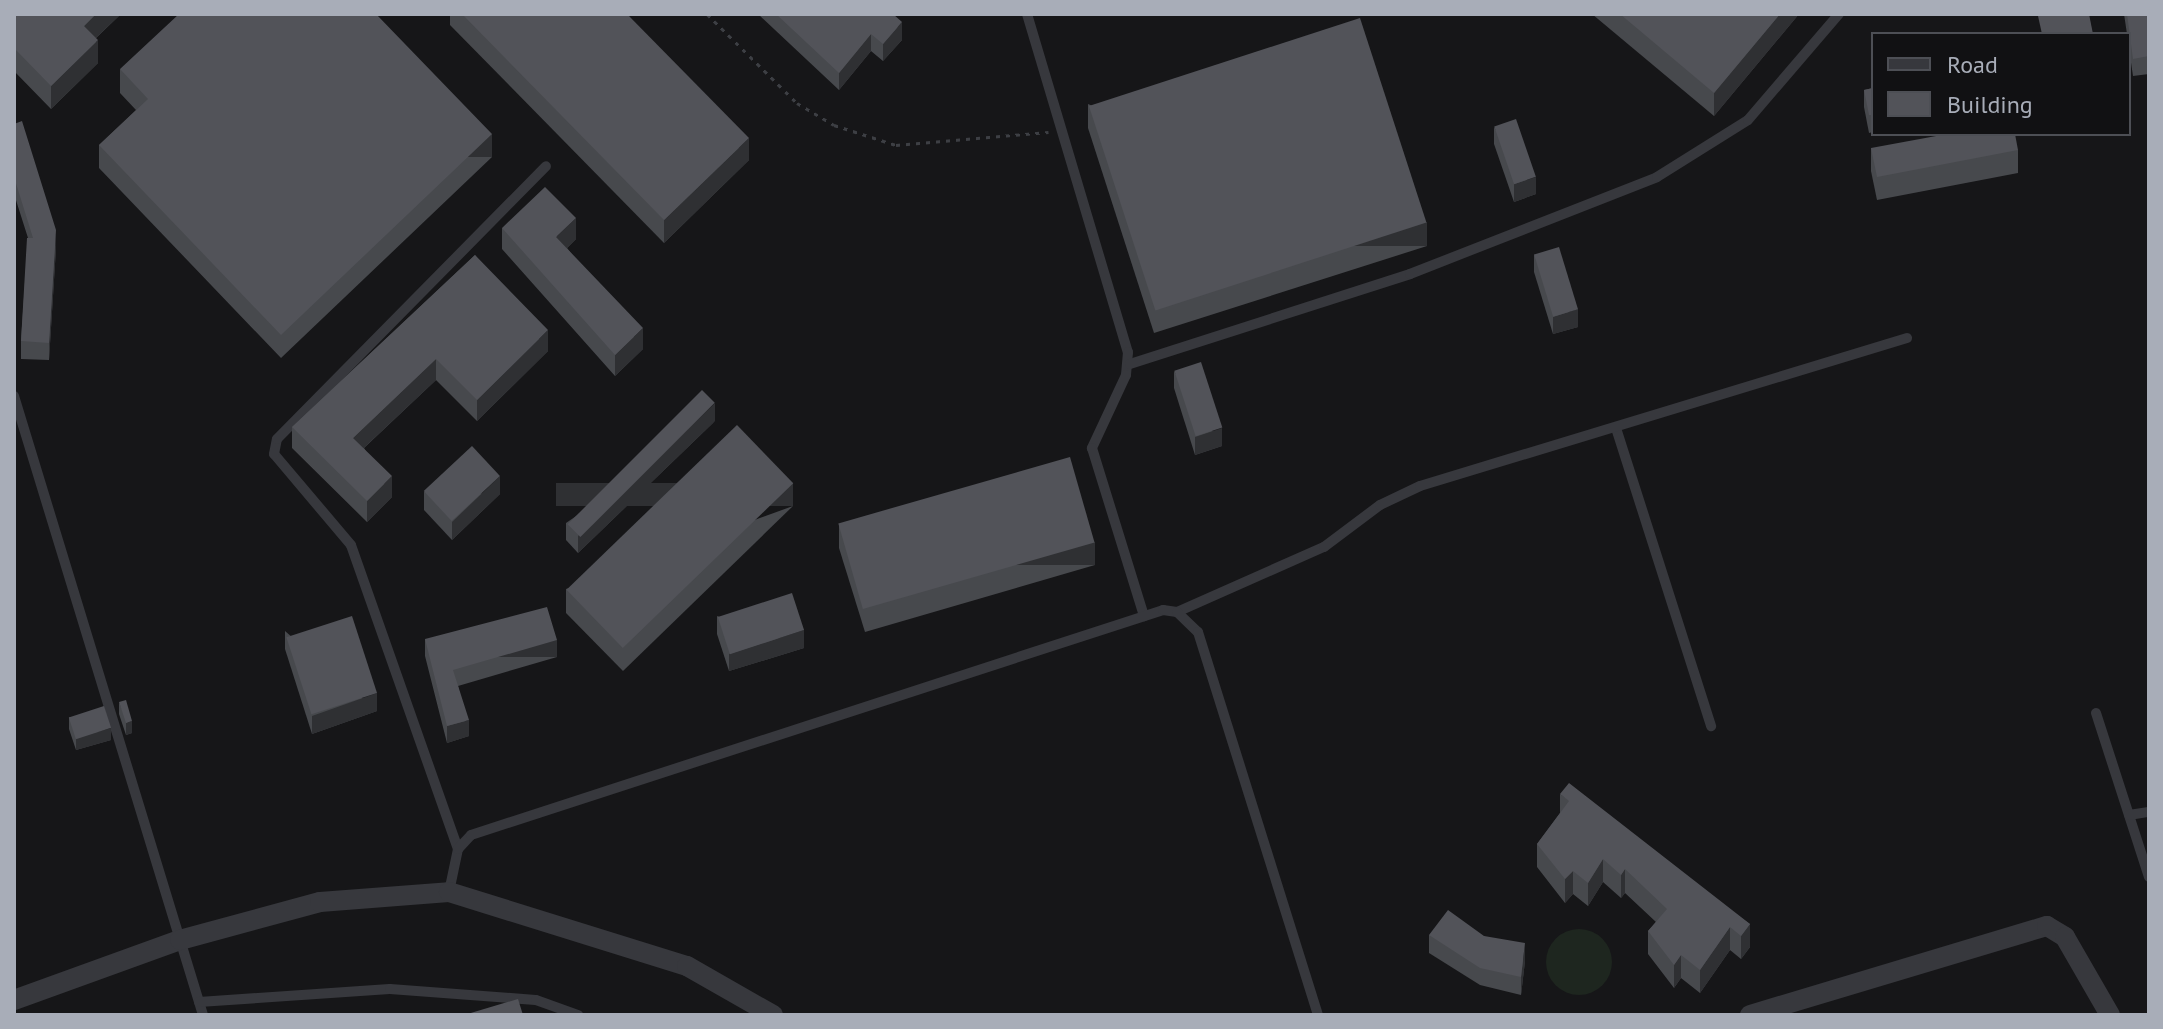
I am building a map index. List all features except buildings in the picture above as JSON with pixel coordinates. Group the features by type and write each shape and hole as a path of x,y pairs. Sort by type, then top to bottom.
{"street":[{"path":"14,1000 180,940 320,902 449,892 687,966 773,1015"},
{"path":"1750,1015 2047,926 2065,937 2110,1015"}],"lane":[{"path":"1027,14 1130,364 1092,448 1144,616"},
{"path":"1130,364 1410,274 1657,177 1748,120 1839,14"},
{"path":"458,849 351,545 274,454 277,439 546,166"},
{"path":"449,892 458,849 471,835 1144,616 1177,612 1324,547 1380,505 1420,486 1907,338"},
{"path":"14,398 203,1015"},
{"path":"1616,428 1711,726"},
{"path":"1177,612 1198,632 1318,1015"},
{"path":"2096,713 2149,877"},
{"path":"2129,815 2149,812"},
{"path":"199,1002 390,989 536,1000 578,1015"}],"path":[{"path":"707,14 797,103 834,125 896,145 935,146 1061,130"}],"shaded area":[{"path":"1573,929 1585,929 1597,934 1607,944 1612,962 1610,975 1597,990 1585,995 1573,995 1561,990 1551,980 1546,968 1546,956 1551,944 1561,934"}]}
